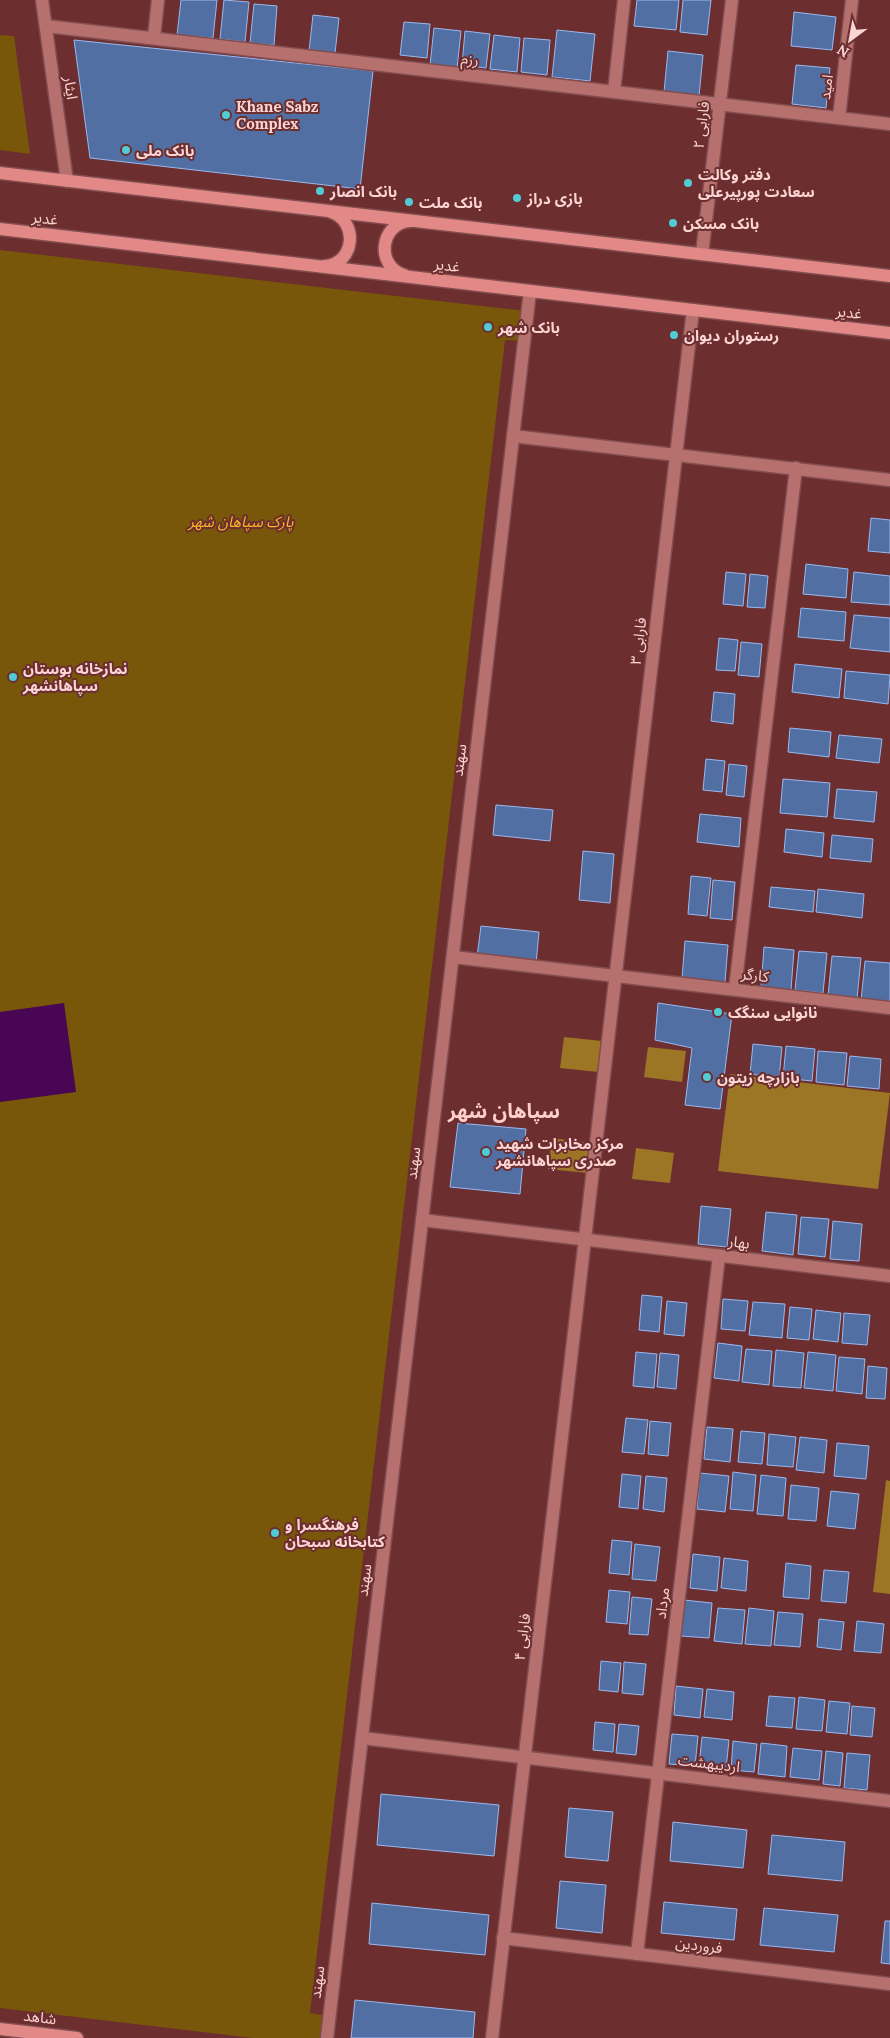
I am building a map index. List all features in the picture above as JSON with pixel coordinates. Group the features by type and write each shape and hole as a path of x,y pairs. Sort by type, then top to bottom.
{"main road":[{"path":"0,173 890,276"},
{"path":"320,266 336,263 348,250 350,242 347,225 334,213 326,211"},
{"path":"409,277 400,274 388,263 384,246 391,230 406,221 415,221"},
{"name":"غدیر","path":"0,229 890,333"},
{"name":"شاهد","path":"0,2029 77,2038"}],"street":[{"name":"ایثار","path":"42,0 67,180"},
{"path":"154,37 158,0"},
{"path":"614,92 624,0"},
{"name":"فارابی ۲","path":"702,254 732,0"},
{"name":"امید","path":"839,118 852,0"},
{"name":"رزم","path":"46,26 154,37 890,124"},
{"name":"سهند","path":"327,2038 530,291"},
{"name":"فارابی ۳","path":"585,1240 693,310"},
{"path":"513,436 890,480"},
{"path":"735,989 796,468"},
{"name":"کارگر","path":"453,957 890,1008"},
{"name":"بهار","path":"422,1220 890,1276"},
{"name":"فارابی ۴","path":"492,2038 585,1240"},
{"name":"مرداد","path":"637,1954 719,1256"},
{"name":"اردیبهشت","path":"362,1738 890,1800"},
{"name":"فروردین","path":"503,1938 890,1984"}],"green space":[{"path":"0,35 14,36 30,154 0,150"},
{"name":"پارک سپاهان شهر","path":"0,250 526,311 523,341 505,340 310,2013 328,2016 325,2038 253,2038 0,2008"}],"shaded area":[{"path":"64,1003 76,1092 0,1102 0,1012"},
{"path":"564,1037 602,1041 598,1072 560,1068"},
{"path":"648,1047 686,1051 682,1082 644,1077"},
{"path":"730,1074 890,1093 878,1189 718,1171"},
{"path":"552,1138 590,1143 587,1173 548,1169"},
{"path":"636,1148 674,1153 670,1183 632,1179"},
{"path":"886,1480 890,1481 890,1594 873,1592"}],"building":[{"path":"181,0 217,0 213,38 177,35"},
{"path":"224,0 249,2 245,42 220,39"},
{"path":"637,0 679,0 676,30 634,26"},
{"path":"683,0 711,0 707,35 680,32"},
{"path":"254,4 277,6 274,45 250,43"},
{"path":"794,12 836,17 832,50 791,46"},
{"path":"313,15 339,18 335,53 309,51"},
{"path":"404,22 430,24 427,58 400,55"},
{"path":"434,28 461,31 457,68 430,65"},
{"path":"557,30 595,34 590,81 552,77"},
{"path":"465,31 490,34 486,68 462,65"},
{"path":"494,35 520,38 517,72 490,69"},
{"path":"524,38 550,40 547,75 521,72"},
{"name":"Khane Sabz Complex","path":"74,40 373,71 360,189 90,158"},
{"path":"668,51 703,55 699,96 664,92"},
{"path":"796,65 830,68 826,108 792,104"},
{"path":"871,518 890,520 890,553 868,551"},
{"path":"806,564 848,569 846,598 803,594"},
{"path":"726,572 746,574 743,606 723,604"},
{"path":"854,572 890,576 890,605 851,602"},
{"path":"750,574 768,576 765,608 747,607"},
{"path":"801,608 846,612 844,641 798,637"},
{"path":"854,615 890,618 890,652 850,648"},
{"path":"719,638 738,640 735,671 716,670"},
{"path":"741,642 762,644 759,677 738,675"},
{"path":"795,664 842,669 839,698 792,692"},
{"path":"846,671 890,675 888,704 844,698"},
{"path":"714,692 735,694 733,724 711,721"},
{"path":"790,728 831,732 829,757 788,752"},
{"path":"839,735 882,739 879,763 836,758"},
{"path":"706,759 725,761 722,792 703,790"},
{"path":"729,764 747,766 744,797 726,795"},
{"path":"783,779 830,783 827,817 780,813"},
{"path":"837,789 877,792 874,822 834,818"},
{"path":"496,805 553,810 550,841 493,835"},
{"path":"700,814 741,818 739,847 697,842"},
{"path":"786,829 824,833 822,857 784,852"},
{"path":"832,835 873,839 871,862 830,858"},
{"path":"583,851 614,854 610,903 579,900"},
{"path":"691,876 711,878 707,916 688,914"},
{"path":"713,880 735,882 732,920 710,918"},
{"path":"771,887 815,891 813,912 769,907"},
{"path":"818,889 864,894 862,918 816,912"},
{"path":"481,926 539,932 536,964 477,957"},
{"path":"685,941 728,945 725,982 682,978"},
{"path":"764,947 794,950 791,990 761,987"},
{"path":"799,951 827,953 823,993 795,990"},
{"path":"832,956 861,958 857,999 828,996"},
{"path":"865,961 890,963 890,1003 861,1001"},
{"name":"بازارچه زیتون","path":"658,1003 732,1014 720,1109 685,1105 692,1048 655,1040"},
{"path":"753,1044 782,1047 779,1078 750,1074"},
{"path":"786,1046 815,1049 812,1081 783,1078"},
{"path":"818,1051 847,1053 844,1085 816,1082"},
{"path":"850,1056 881,1059 879,1089 847,1086"},
{"path":"458,1123 526,1129 520,1194 450,1187"},
{"path":"701,1206 731,1209 727,1247 698,1244"},
{"path":"766,1212 797,1215 793,1255 762,1251"},
{"path":"801,1217 829,1219 825,1257 798,1254"},
{"path":"833,1221 862,1224 859,1261 830,1259"},
{"path":"642,1295 662,1297 659,1332 639,1330"},
{"path":"723,1299 748,1301 745,1331 721,1329"},
{"path":"667,1301 687,1303 684,1336 664,1334"},
{"path":"753,1302 785,1304 782,1338 749,1335"},
{"path":"790,1307 812,1309 809,1340 787,1338"},
{"path":"816,1310 841,1313 838,1342 813,1339"},
{"path":"844,1313 870,1315 867,1345 842,1343"},
{"path":"718,1343 742,1346 739,1381 714,1378"},
{"path":"746,1349 772,1351 769,1385 742,1382"},
{"path":"776,1350 804,1353 801,1388 773,1386"},
{"path":"636,1352 657,1354 654,1388 633,1386"},
{"path":"808,1352 836,1355 833,1391 804,1388"},
{"path":"660,1353 679,1355 676,1389 657,1387"},
{"path":"839,1357 865,1359 862,1394 836,1391"},
{"path":"868,1366 887,1368 885,1399 866,1398"},
{"path":"626,1418 648,1420 644,1454 622,1452"},
{"path":"650,1421 671,1423 668,1456 648,1454"},
{"path":"707,1427 733,1429 730,1462 704,1459"},
{"path":"741,1431 765,1433 762,1464 738,1462"},
{"path":"769,1434 796,1437 793,1467 767,1465"},
{"path":"800,1437 827,1440 824,1473 796,1470"},
{"path":"837,1443 869,1446 866,1479 834,1476"},
{"path":"733,1472 756,1475 753,1511 730,1509"},
{"path":"700,1473 729,1476 725,1512 697,1509"},
{"path":"622,1474 641,1476 638,1509 619,1507"},
{"path":"761,1475 786,1478 783,1516 757,1514"},
{"path":"646,1476 667,1478 664,1512 643,1509"},
{"path":"791,1485 819,1488 816,1521 788,1519"},
{"path":"831,1491 859,1494 855,1529 827,1526"},
{"path":"612,1540 632,1542 629,1575 609,1573"},
{"path":"635,1544 660,1547 656,1581 632,1579"},
{"path":"693,1554 720,1557 717,1591 690,1588"},
{"path":"724,1558 748,1561 746,1591 721,1588"},
{"path":"786,1563 811,1566 809,1599 783,1597"},
{"path":"824,1570 849,1572 846,1603 821,1601"},
{"path":"609,1590 630,1592 627,1624 606,1622"},
{"path":"632,1597 652,1599 648,1635 629,1634"},
{"path":"684,1600 712,1603 709,1638 681,1636"},
{"path":"718,1608 745,1610 742,1644 714,1641"},
{"path":"749,1608 774,1611 771,1646 745,1644"},
{"path":"778,1612 803,1614 800,1647 774,1645"},
{"path":"819,1619 844,1622 841,1650 817,1647"},
{"path":"857,1621 884,1624 881,1653 854,1651"},
{"path":"601,1661 621,1663 618,1692 599,1690"},
{"path":"624,1662 646,1664 643,1695 622,1693"},
{"path":"676,1686 703,1689 700,1718 674,1715"},
{"path":"707,1689 734,1692 732,1720 704,1717"},
{"path":"769,1696 795,1698 792,1728 766,1726"},
{"path":"799,1697 825,1700 822,1731 796,1729"},
{"path":"829,1701 850,1703 847,1734 826,1732"},
{"path":"852,1706 875,1708 872,1737 850,1735"},
{"path":"595,1722 615,1724 613,1752 593,1750"},
{"path":"619,1724 639,1726 636,1755 616,1753"},
{"path":"672,1734 698,1736 695,1766 669,1764"},
{"path":"702,1737 729,1740 726,1769 699,1766"},
{"path":"733,1741 757,1744 754,1772 731,1770"},
{"path":"761,1743 787,1746 785,1777 758,1774"},
{"path":"793,1748 822,1751 819,1780 790,1777"},
{"path":"826,1751 843,1753 840,1786 823,1784"},
{"path":"847,1753 870,1755 867,1790 844,1788"},
{"path":"381,1794 499,1805 494,1856 377,1845"},
{"path":"569,1808 613,1812 608,1861 565,1857"},
{"path":"673,1822 747,1830 743,1868 670,1861"},
{"path":"772,1835 845,1842 842,1881 768,1874"},
{"path":"560,1881 606,1885 602,1933 556,1928"},
{"path":"664,1902 737,1909 734,1940 661,1933"},
{"path":"372,1903 489,1915 485,1955 369,1944"},
{"path":"764,1908 838,1915 834,1952 760,1945"},
{"path":"885,1921 890,1921 890,1964 881,1963"},
{"path":"355,2000 475,2012 473,2038 351,2038"}],"place":[{"name":"Khane Sabz Complex","path":"226,115"},
{"name":"بانک ملی","path":"126,150"},
{"name":"دفتر وکالت سعادت پورپیرعلی","path":"688,183"},
{"name":"بانک انصار","path":"320,191"},
{"name":"بازی دراز","path":"517,198"},
{"name":"بانک ملت","path":"409,202"},
{"name":"بانک مسکن","path":"673,223"},
{"name":"بانک شهر","path":"488,327"},
{"name":"رستوران دیوان","path":"674,335"},
{"name":"نمازخانه بوستان سپاهانشهر","path":"13,677"},
{"name":"نانوایی سنگک","path":"718,1012"},
{"name":"بازارچه زیتون","path":"707,1077"},
{"name":"مرکز مخابرات شهید صدری سپاهانشهر","path":"486,1152"},
{"name":"فرهنگسرا و کتابخانه سبحان","path":"275,1533"}],"district":[{"name":"سپاهان شهر","path":"504,1110"}]}
